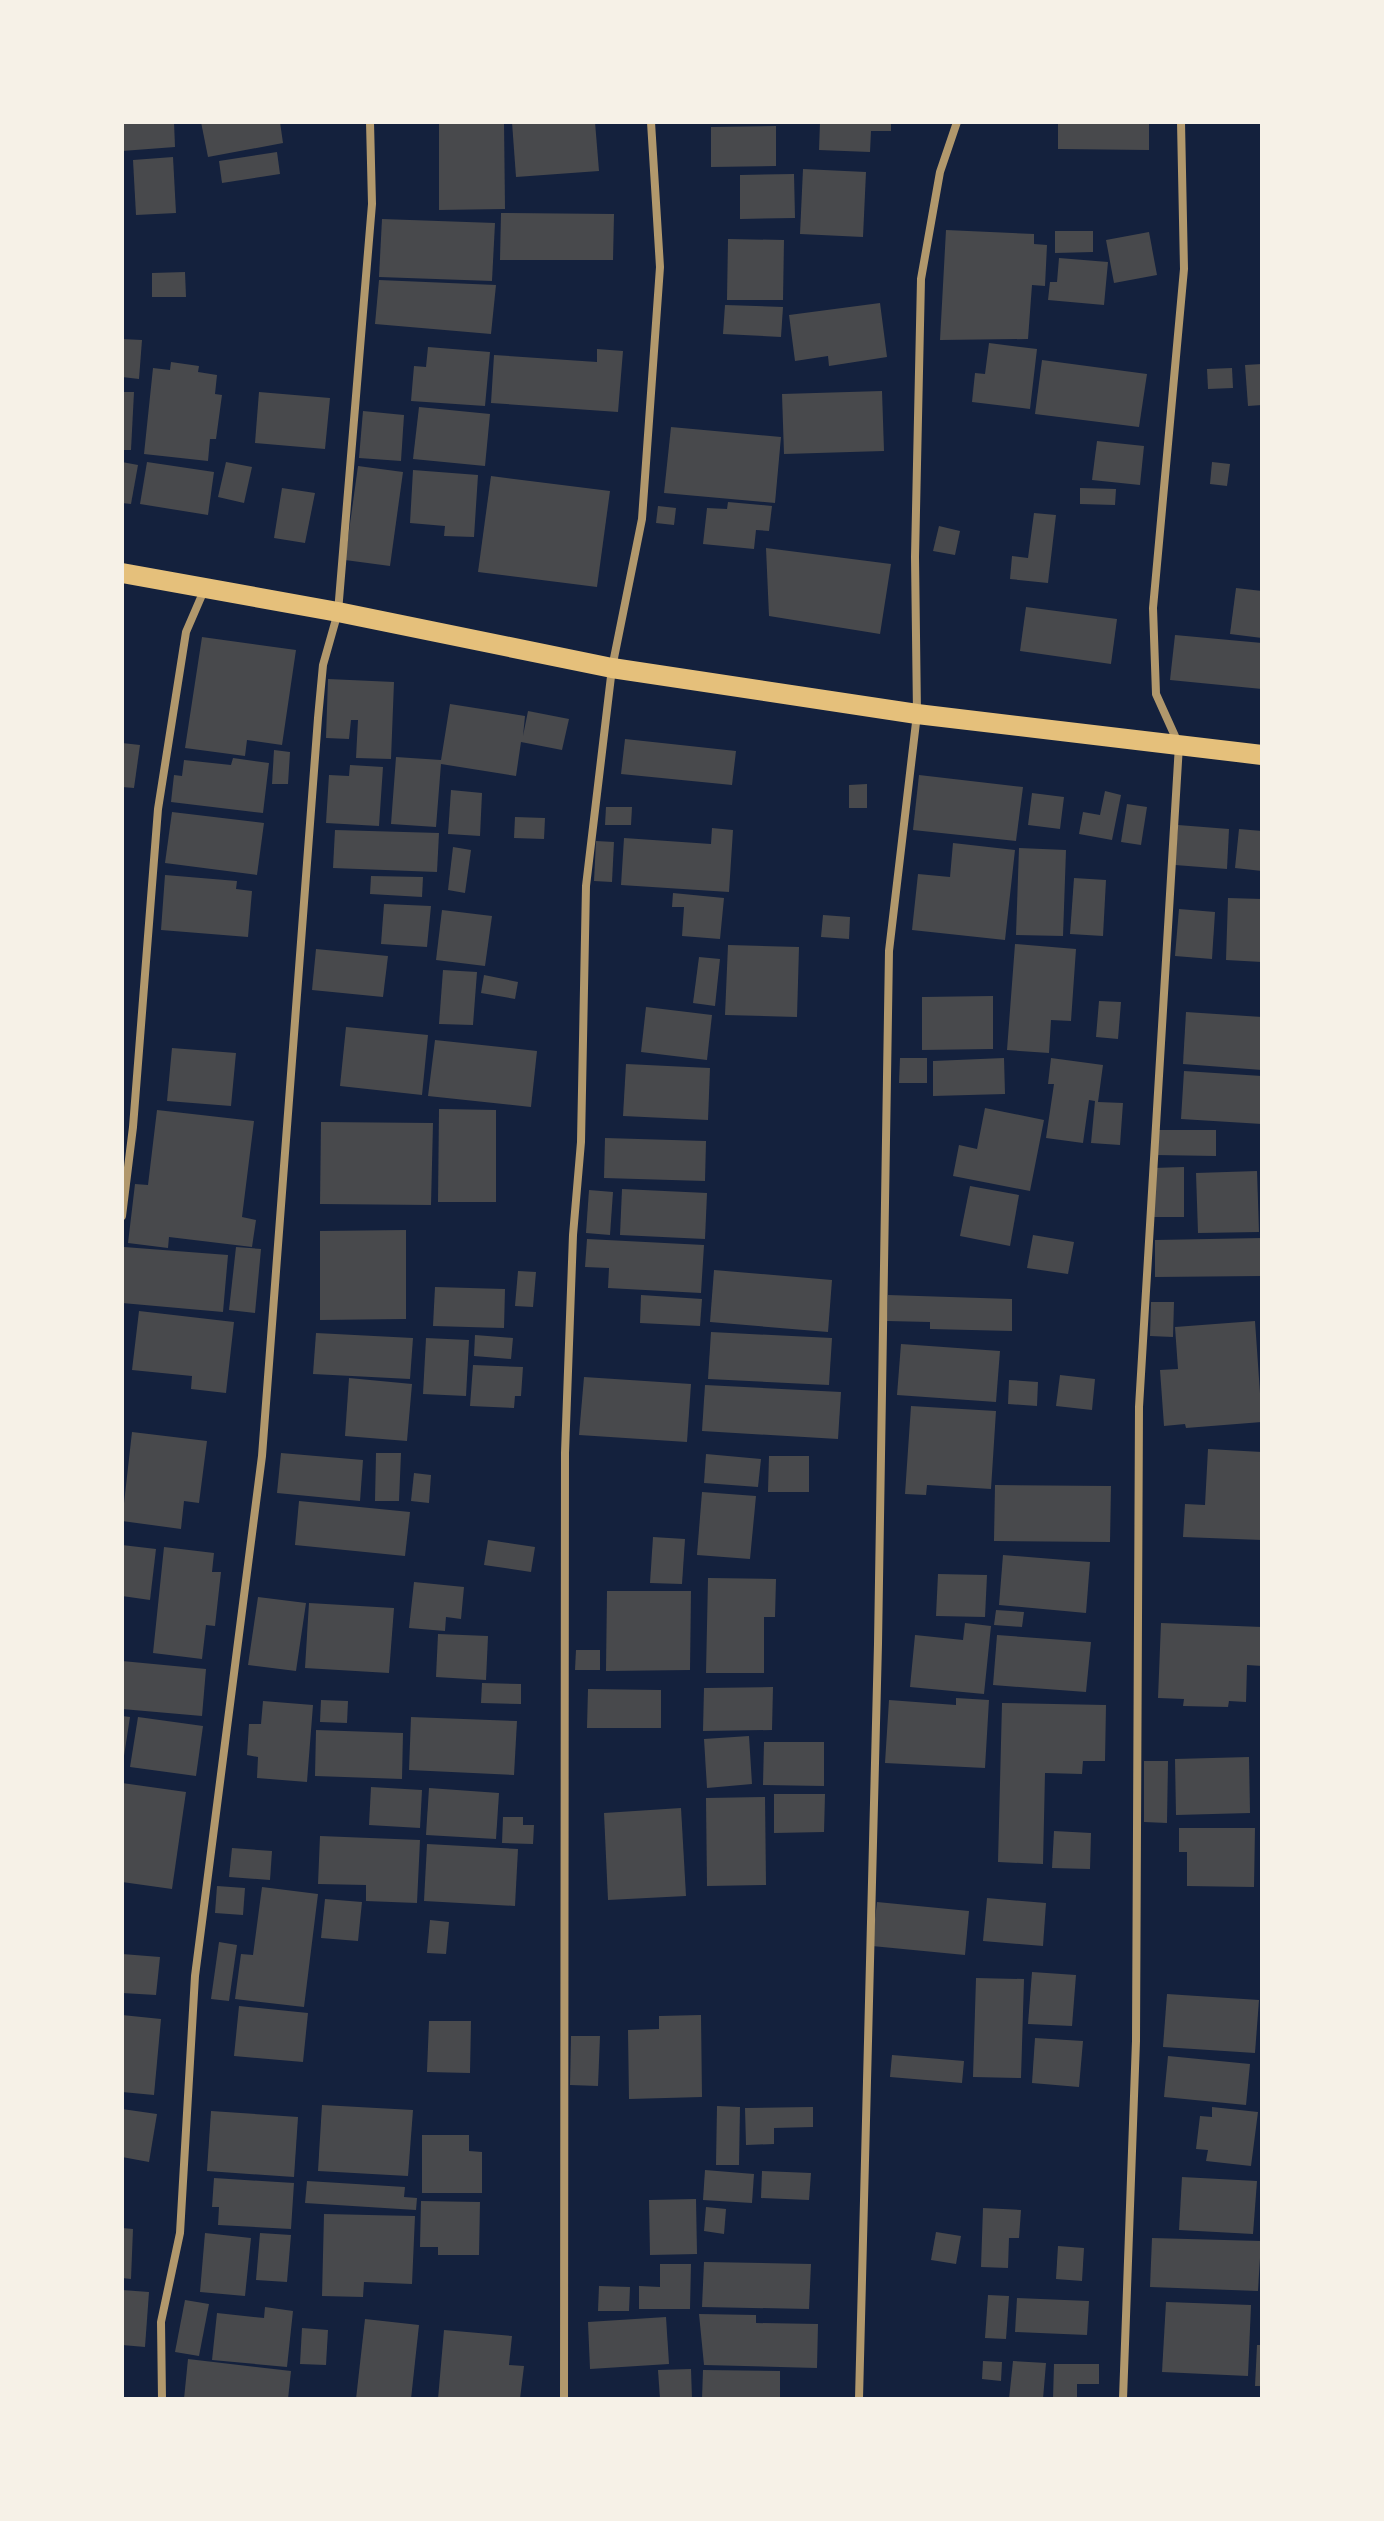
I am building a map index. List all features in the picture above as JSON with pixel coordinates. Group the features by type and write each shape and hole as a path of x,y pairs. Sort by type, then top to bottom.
{"main road":[{"path":"122,573 338,612 612,668 917,714 1262,755"}],"street":[{"path":"162,2399 161,2322 180,2233 195,1976 262,1456 323,665 338,612 372,204 370,122"},
{"path":"564,2399 565,1453 573,1235 581,1142 586,886 612,668 643,503 660,267 651,122"},
{"path":"859,2399 878,1644 889,951 917,714 915,557 921,279 940,172 957,122"},
{"path":"1123,2399 1136,2041 1139,1407 1179,745 1156,694 1153,608 1184,269 1181,122"},
{"path":"122,1216 133,1127 158,809 186,632 206,587"}],"building":[{"path":"122,122 174,122 175,147 122,151"},
{"path":"201,122 280,122 283,143 208,157"},
{"path":"439,122 504,122 505,209 439,210"},
{"path":"512,122 595,122 599,171 516,177"},
{"path":"820,122 891,122 891,131 871,131 870,152 819,150"},
{"path":"1058,122 1149,122 1149,150 1058,149"},
{"path":"776,126 776,166 711,167 711,127"},
{"path":"277,152 280,174 222,183 219,161"},
{"path":"173,157 176,213 136,215 133,160"},
{"path":"803,169 866,172 863,237 800,234"},
{"path":"794,174 795,218 740,219 740,175"},
{"path":"501,213 614,214 613,260 500,260"},
{"path":"382,219 495,223 492,281 379,277"},
{"path":"946,230 1034,234 1034,244 1047,245 1045,286 1032,285 1028,339 940,340"},
{"path":"1055,231 1093,231 1093,252 1055,253"},
{"path":"1149,232 1157,275 1114,283 1106,240"},
{"path":"728,239 784,240 783,300 727,300"},
{"path":"1059,258 1108,262 1104,305 1048,300 1050,282 1057,282"},
{"path":"185,272 186,297 152,297 152,273"},
{"path":"379,280 496,285 491,334 375,324"},
{"path":"880,303 887,357 829,366 828,356 795,361 789,315"},
{"path":"725,305 783,307 781,337 723,334"},
{"path":"122,339 142,340 139,379 122,377"},
{"path":"989,343 1037,349 1030,409 972,402 975,373 985,374"},
{"path":"428,347 490,352 485,406 411,401 414,366 426,367"},
{"path":"597,349 623,351 618,412 491,403 494,355 597,362"},
{"path":"1042,360 1147,374 1139,427 1035,414"},
{"path":"171,362 199,366 198,372 217,375 215,394 222,395 216,439 210,439 208,461 144,454 153,368 170,370"},
{"path":"1262,364 1262,405 1248,406 1245,365"},
{"path":"1232,368 1233,388 1208,389 1207,369"},
{"path":"882,391 884,451 784,454 782,394"},
{"path":"122,392 134,392 131,450 122,450"},
{"path":"259,392 330,398 325,449 255,443"},
{"path":"419,407 490,414 485,466 413,459"},
{"path":"363,411 404,415 401,461 359,458"},
{"path":"671,427 781,437 775,503 664,493"},
{"path":"1097,441 1144,446 1140,485 1092,480"},
{"path":"122,462 138,465 131,504 122,503"},
{"path":"147,462 214,472 208,515 140,504"},
{"path":"226,462 252,467 244,503 218,497"},
{"path":"1212,462 1230,464 1227,486 1210,484"},
{"path":"358,466 403,472 390,566 345,560"},
{"path":"413,470 478,475 474,537 444,536 445,526 410,523"},
{"path":"491,476 610,491 597,587 478,572"},
{"path":"282,488 315,493 305,543 274,538"},
{"path":"1080,488 1116,489 1115,505 1080,504"},
{"path":"728,502 772,506 769,531 756,530 754,549 703,544 707,508 727,509"},
{"path":"658,506 676,508 674,525 656,523"},
{"path":"1034,513 1056,515 1048,583 1010,579 1012,556 1028,558"},
{"path":"939,526 960,531 955,555 933,551"},
{"path":"766,548 891,564 880,634 769,616"},
{"path":"1236,588 1262,591 1262,638 1230,634"},
{"path":"1026,607 1117,619 1111,664 1020,651"},
{"path":"1175,635 1262,643 1262,689 1170,680"},
{"path":"202,637 296,650 282,745 247,740 245,756 185,748"},
{"path":"328,679 394,682 391,759 356,758 358,720 351,720 349,739 326,738"},
{"path":"450,704 525,716 523,736 528,711 569,719 562,750 521,742 516,776 441,764 436,827 391,824 396,757 441,760"},
{"path":"625,739 736,751 732,785 621,774"},
{"path":"122,743 140,745 134,788 122,787"},
{"path":"274,750 290,752 288,784 272,784"},
{"path":"233,758 269,763 263,813 171,802 174,775 182,776 184,760 231,765"},
{"path":"350,765 383,767 379,826 326,823 329,775 349,776"},
{"path":"919,775 1023,787 1016,841 913,830"},
{"path":"867,784 867,808 849,808 849,785"},
{"path":"451,790 482,793 480,836 448,834"},
{"path":"1105,791 1121,795 1112,840 1079,834 1083,812 1100,815"},
{"path":"1032,793 1064,797 1060,829 1028,825"},
{"path":"1127,804 1147,807 1141,845 1121,842"},
{"path":"606,807 632,807 631,825 605,825"},
{"path":"172,812 264,823 257,875 165,863"},
{"path":"515,817 545,818 544,839 514,838"},
{"path":"1178,825 1229,829 1227,869 1175,865"},
{"path":"712,828 733,830 729,892 621,885 624,838 711,844"},
{"path":"1239,829 1262,831 1262,871 1235,868"},
{"path":"335,830 439,833 437,872 333,868"},
{"path":"596,841 614,842 612,882 594,881"},
{"path":"953,843 1015,850 1005,940 912,930 918,874 950,877"},
{"path":"453,847 471,850 465,893 448,890"},
{"path":"1019,848 1066,850 1063,936 1016,935"},
{"path":"165,875 237,881 236,889 252,891 248,937 161,930"},
{"path":"371,876 423,877 422,897 370,894"},
{"path":"1074,878 1106,880 1103,936 1070,934"},
{"path":"673,893 724,898 720,939 682,936 684,907 672,907"},
{"path":"1228,898 1262,899 1262,962 1226,960"},
{"path":"384,904 431,906 427,947 381,944"},
{"path":"1179,909 1215,912 1212,959 1175,956"},
{"path":"442,910 492,916 485,966 436,960"},
{"path":"823,915 850,917 849,939 821,937"},
{"path":"1015,944 1076,949 1071,1021 1051,1020 1049,1053 1007,1050"},
{"path":"728,945 799,947 797,1017 725,1015"},
{"path":"316,949 388,956 383,997 312,990"},
{"path":"699,957 720,959 715,1006 693,1003"},
{"path":"443,970 477,972 473,1025 439,1024"},
{"path":"484,975 518,982 515,999 481,993"},
{"path":"993,996 993,1049 922,1050 922,997"},
{"path":"1099,1001 1121,1002 1118,1039 1096,1037"},
{"path":"646,1007 712,1015 707,1060 641,1052"},
{"path":"1186,1012 1262,1017 1262,1070 1183,1064"},
{"path":"346,1027 428,1035 422,1095 340,1086"},
{"path":"435,1040 537,1051 531,1107 428,1096"},
{"path":"172,1048 236,1053 231,1106 167,1101"},
{"path":"900,1058 927,1058 927,1083 899,1083"},
{"path":"1004,1058 1005,1094 933,1096 933,1061"},
{"path":"1051,1058 1103,1065 1098,1102 1123,1103 1120,1145 1091,1143 1095,1101 1089,1100 1083,1143 1046,1138 1054,1084 1048,1084"},
{"path":"626,1064 710,1068 708,1120 623,1116"},
{"path":"1184,1071 1262,1076 1262,1124 1181,1119"},
{"path":"985,1108 1044,1120 1030,1191 953,1176 959,1145 977,1149"},
{"path":"439,1109 496,1110 496,1202 438,1202"},
{"path":"157,1110 254,1121 242,1217 256,1220 252,1247 169,1237 168,1248 128,1243 135,1184 148,1185"},
{"path":"321,1122 433,1123 431,1205 320,1204"},
{"path":"1156,1130 1216,1130 1216,1156 1155,1155"},
{"path":"605,1138 706,1141 705,1181 604,1178"},
{"path":"1184,1167 1184,1217 1152,1217 1153,1168"},
{"path":"1257,1171 1259,1232 1198,1233 1196,1173"},
{"path":"970,1186 1019,1195 1010,1246 960,1236"},
{"path":"622,1189 707,1193 705,1239 620,1235"},
{"path":"589,1190 613,1192 610,1235 586,1233"},
{"path":"406,1230 406,1319 320,1320 320,1231"},
{"path":"1033,1235 1074,1242 1068,1274 1027,1268"},
{"path":"1262,1238 1262,1276 1155,1277 1155,1240"},
{"path":"587,1239 704,1245 701,1293 608,1288 609,1268 585,1267"},
{"path":"124,1247 228,1255 223,1312 122,1303"},
{"path":"236,1247 261,1249 255,1313 229,1310"},
{"path":"714,1270 832,1280 828,1332 710,1322"},
{"path":"518,1271 536,1272 533,1307 515,1306"},
{"path":"435,1287 505,1289 504,1328 433,1326"},
{"path":"641,1295 702,1299 700,1326 640,1323"},
{"path":"888,1295 1012,1299 1012,1331 930,1329 930,1322 887,1321"},
{"path":"1151,1302 1174,1302 1173,1337 1150,1336"},
{"path":"139,1311 234,1322 226,1393 191,1389 192,1376 132,1370"},
{"path":"1255,1321 1262,1422 1186,1428 1185,1424 1164,1426 1160,1370 1178,1369 1175,1327"},
{"path":"711,1332 832,1338 829,1385 708,1379"},
{"path":"316,1333 413,1338 410,1379 313,1374"},
{"path":"475,1335 513,1338 511,1359 474,1356"},
{"path":"426,1338 469,1340 466,1396 423,1394"},
{"path":"901,1344 1000,1351 996,1402 897,1395"},
{"path":"473,1365 523,1367 521,1396 515,1396 514,1408 470,1406"},
{"path":"1060,1375 1095,1379 1092,1410 1056,1406"},
{"path":"584,1377 691,1384 687,1442 579,1435"},
{"path":"349,1378 412,1384 407,1441 345,1436"},
{"path":"1009,1380 1038,1382 1037,1406 1008,1404"},
{"path":"705,1385 841,1392 838,1439 702,1431"},
{"path":"911,1406 996,1411 991,1489 927,1485 926,1495 905,1494"},
{"path":"132,1432 207,1441 199,1503 184,1501 181,1529 122,1521"},
{"path":"1208,1449 1262,1452 1262,1540 1183,1537 1185,1504 1205,1505"},
{"path":"281,1453 363,1460 360,1501 277,1493"},
{"path":"376,1453 401,1453 399,1501 375,1501"},
{"path":"706,1454 761,1459 758,1487 704,1483"},
{"path":"769,1456 809,1456 809,1492 768,1492"},
{"path":"414,1473 431,1475 429,1503 411,1501"},
{"path":"995,1485 1111,1486 1110,1542 994,1541"},
{"path":"702,1492 756,1496 750,1559 697,1555"},
{"path":"299,1501 410,1512 405,1556 295,1545"},
{"path":"653,1537 685,1539 682,1584 650,1583"},
{"path":"488,1540 535,1547 531,1572 484,1565"},
{"path":"122,1545 156,1549 150,1600 122,1596"},
{"path":"164,1547 214,1553 212,1572 221,1572 215,1626 206,1625 202,1659 153,1653"},
{"path":"1003,1555 1090,1562 1086,1613 999,1605"},
{"path":"938,1574 987,1575 985,1617 936,1616"},
{"path":"708,1578 776,1579 775,1617 764,1617 764,1673 706,1673"},
{"path":"414,1582 464,1587 461,1619 446,1617 445,1631 409,1628"},
{"path":"607,1591 691,1591 690,1670 606,1671"},
{"path":"258,1597 306,1603 296,1671 248,1665"},
{"path":"309,1603 394,1608 389,1673 305,1668"},
{"path":"996,1610 1024,1612 1022,1627 994,1625"},
{"path":"965,1623 991,1626 984,1694 910,1687 915,1635 963,1640"},
{"path":"1161,1623 1262,1627 1262,1666 1247,1665 1246,1702 1229,1701 1228,1707 1183,1706 1184,1699 1158,1698"},
{"path":"438,1634 488,1636 486,1680 436,1677"},
{"path":"997,1635 1091,1642 1086,1692 993,1685"},
{"path":"576,1650 600,1650 600,1670 575,1670"},
{"path":"122,1661 206,1669 202,1716 122,1709"},
{"path":"482,1683 521,1684 521,1704 481,1703"},
{"path":"773,1687 772,1730 703,1731 704,1688"},
{"path":"588,1689 661,1690 661,1728 587,1728"},
{"path":"956,1698 989,1700 985,1768 885,1763 889,1700 956,1705"},
{"path":"321,1700 348,1701 347,1723 320,1722"},
{"path":"263,1701 313,1705 307,1782 257,1778 258,1757 247,1755 249,1724 261,1724"},
{"path":"1002,1703 1106,1705 1105,1761 1083,1761 1082,1774 1045,1773 1043,1864 998,1862"},
{"path":"122,1716 130,1717 124,1756 122,1756"},
{"path":"138,1717 203,1726 196,1776 130,1767"},
{"path":"411,1717 517,1721 514,1775 409,1770"},
{"path":"316,1730 403,1733 402,1779 315,1776"},
{"path":"749,1736 752,1784 707,1788 704,1739"},
{"path":"764,1742 824,1742 824,1786 763,1785"},
{"path":"1249,1757 1250,1813 1176,1815 1175,1759"},
{"path":"1144,1761 1168,1761 1167,1823 1144,1822"},
{"path":"122,1783 186,1792 172,1889 122,1882"},
{"path":"371,1787 422,1790 420,1828 369,1825"},
{"path":"429,1788 499,1793 496,1839 426,1835"},
{"path":"774,1794 825,1794 824,1832 774,1833"},
{"path":"765,1797 766,1885 707,1886 706,1798"},
{"path":"681,1808 686,1896 608,1900 604,1813"},
{"path":"503,1817 523,1817 523,1825 534,1825 533,1844 502,1843"},
{"path":"1179,1828 1255,1828 1254,1887 1187,1886 1187,1852 1179,1852"},
{"path":"1054,1831 1091,1833 1090,1869 1052,1868"},
{"path":"320,1836 420,1840 417,1903 366,1901 366,1885 318,1884"},
{"path":"427,1844 518,1849 515,1906 424,1901"},
{"path":"232,1848 272,1851 270,1880 229,1877"},
{"path":"217,1886 245,1888 243,1915 215,1913"},
{"path":"262,1887 318,1894 304,2007 235,1999 241,1954 253,1955"},
{"path":"987,1898 1046,1903 1043,1946 983,1941"},
{"path":"325,1899 362,1902 358,1941 321,1938"},
{"path":"877,1902 969,1911 965,1955 872,1946"},
{"path":"430,1920 449,1922 446,1954 427,1953"},
{"path":"219,1942 237,1945 229,2001 211,1999"},
{"path":"122,1954 160,1957 156,1995 122,1993"},
{"path":"1032,1972 1076,1975 1072,2026 1028,2024"},
{"path":"976,1978 1024,1979 1021,2078 973,2077"},
{"path":"1167,1994 1259,2000 1255,2053 1163,2047"},
{"path":"239,2006 308,2013 303,2062 234,2056"},
{"path":"122,2015 161,2019 154,2095 122,2092"},
{"path":"701,2015 702,2097 629,2099 628,2030 659,2029 659,2016"},
{"path":"429,2021 471,2021 470,2073 427,2072"},
{"path":"571,2036 600,2036 598,2086 570,2085"},
{"path":"1035,2038 1083,2041 1079,2087 1032,2083"},
{"path":"892,2055 964,2061 962,2083 890,2077"},
{"path":"1168,2056 1250,2064 1246,2105 1164,2097"},
{"path":"322,2105 413,2110 408,2176 318,2171"},
{"path":"717,2106 740,2107 739,2165 716,2165"},
{"path":"813,2107 813,2127 774,2128 774,2144 746,2145 745,2108"},
{"path":"1212,2107 1258,2112 1251,2166 1206,2161 1208,2150 1196,2149 1200,2116 1212,2117"},
{"path":"122,2109 157,2114 149,2162 122,2157"},
{"path":"211,2111 298,2117 294,2177 207,2171"},
{"path":"422,2135 469,2135 469,2151 482,2152 482,2193 422,2193"},
{"path":"705,2170 754,2174 752,2203 703,2200"},
{"path":"762,2171 811,2173 809,2200 761,2198"},
{"path":"1182,2177 1257,2181 1253,2234 1179,2230"},
{"path":"214,2178 294,2183 291,2229 218,2225 219,2207 212,2207"},
{"path":"307,2181 405,2187 404,2197 417,2198 416,2210 305,2203"},
{"path":"696,2199 697,2254 650,2255 649,2200"},
{"path":"421,2201 480,2202 479,2255 438,2255 438,2247 420,2247"},
{"path":"706,2207 726,2209 724,2234 704,2231"},
{"path":"983,2208 1021,2210 1019,2238 1009,2238 1008,2268 981,2267"},
{"path":"324,2214 415,2216 412,2284 364,2282 363,2297 322,2296"},
{"path":"122,2228 133,2229 131,2279 122,2278"},
{"path":"936,2232 961,2236 956,2264 931,2260"},
{"path":"205,2233 251,2238 245,2296 200,2292"},
{"path":"260,2233 291,2235 287,2282 256,2280"},
{"path":"1152,2238 1261,2241 1258,2291 1150,2287"},
{"path":"1058,2246 1084,2248 1082,2281 1056,2279"},
{"path":"704,2262 811,2264 809,2309 702,2307"},
{"path":"660,2264 691,2264 690,2309 639,2309 639,2286 660,2287"},
{"path":"599,2286 630,2287 629,2311 598,2311"},
{"path":"122,2290 149,2292 145,2347 122,2345"},
{"path":"988,2295 1009,2296 1006,2339 985,2338"},
{"path":"1017,2298 1089,2301 1087,2335 1015,2332"},
{"path":"185,2300 209,2304 199,2356 175,2352"},
{"path":"1166,2302 1251,2305 1248,2376 1162,2372"},
{"path":"265,2307 293,2311 287,2367 212,2360 217,2313 264,2318"},
{"path":"699,2314 756,2315 756,2323 818,2324 817,2368 704,2365"},
{"path":"666,2317 669,2364 590,2369 588,2322"},
{"path":"365,2319 419,2325 411,2399 356,2399"},
{"path":"302,2328 328,2330 326,2365 300,2364"},
{"path":"444,2330 512,2336 509,2365 524,2366 520,2399 438,2399"},
{"path":"1257,2345 1262,2345 1262,2386 1255,2386"},
{"path":"188,2359 291,2371 288,2399 184,2399"},
{"path":"983,2361 1002,2362 1001,2381 982,2379"},
{"path":"1013,2361 1046,2363 1043,2399 1009,2399"},
{"path":"1054,2364 1099,2364 1099,2384 1077,2384 1077,2399 1053,2399"},
{"path":"691,2369 692,2399 660,2399 658,2370"},
{"path":"703,2370 780,2371 780,2399 702,2399"}]}
